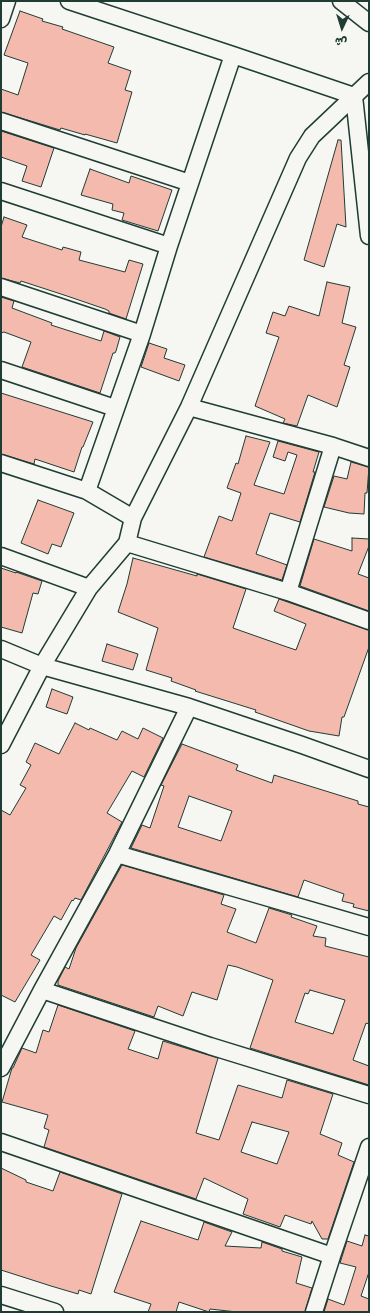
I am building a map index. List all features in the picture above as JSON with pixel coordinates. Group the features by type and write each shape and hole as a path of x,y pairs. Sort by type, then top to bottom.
{"street":[{"path":"1,19 7,1"},
{"path":"69,1 233,54 354,96"},
{"path":"341,1 369,23"},
{"path":"87,490 142,334 169,246 233,54"},
{"path":"1,745 42,666 89,588 127,543 133,518 189,407 298,158 312,136 369,82"},
{"path":"354,96 369,236"},
{"path":"1,121 190,183"},
{"path":"1,191 169,246"},
{"path":"1,287 142,334"},
{"path":"1,370 115,408"},
{"path":"189,407 332,446 369,458"},
{"path":"288,592 332,446"},
{"path":"1,463 87,490 133,518"},
{"path":"127,543 288,592 369,621"},
{"path":"1,556 89,588"},
{"path":"1,649 42,666 190,707 369,769"},
{"path":"1,1068 117,854 190,707"},
{"path":"117,854 369,927"},
{"path":"42,990 210,1046 369,1095"},
{"path":"1,1142 332,1256"},
{"path":"314,1312 369,1147"},
{"path":"1,1295 55,1312"}],"building":[{"path":"20,11 43,19 42,21 63,27 62,29 114,47 108,63 131,71 125,90 132,92 117,143 61,128 60,130 1,112 1,89 18,95 28,63 4,55"},
{"path":"1,131 54,148 41,187 22,181 27,166 1,157"},
{"path":"338,140 341,140 346,227 337,224 324,267 304,260"},
{"path":"90,169 129,183 131,176 172,190 158,231 122,220 124,213 112,210 113,204 81,195"},
{"path":"4,217 27,225 22,237 62,250 63,247 81,252 79,260 125,272 129,260 143,264 126,319 109,313 109,311 105,309 67,296 21,281 20,283 1,278 1,227"},
{"path":"327,282 350,287 342,323 356,327 344,365 350,367 337,407 308,395 297,426 283,423 285,419 255,406 279,337 266,333 273,312 285,316 289,306 319,316"},
{"path":"1,297 14,301 12,308 52,323 51,325 101,341 104,331 120,337 116,351 113,353 100,393 22,367 31,342 4,332 1,333"},
{"path":"149,343 167,349 164,358 185,365 179,381 141,367"},
{"path":"1,393 93,422 82,447 74,472 35,459 34,464 1,454"},
{"path":"246,436 270,442 254,485 284,494 297,455 288,452 285,461 273,457 278,441 319,452 313,472 315,472 300,522 270,513 256,554 287,565 282,580 204,557 219,516 232,521 241,493 227,488 236,463 238,464"},
{"path":"351,462 369,467 367,493 365,493 364,514 349,513 324,507 334,476 347,479"},
{"path":"38,500 74,513 61,547 52,544 48,554 21,543"},
{"path":"352,538 369,539 369,546 358,574 369,578 369,611 300,586 314,539 352,551"},
{"path":"133,558 197,576 197,574 246,589 233,628 296,650 306,624 274,611 279,599 369,630 369,647 344,717 342,717 339,736 309,731 255,712 256,710 195,691 196,690 171,681 172,678 146,670 158,628 118,612"},
{"path":"1,568 42,581 38,594 33,593 22,633 1,627"},
{"path":"107,644 138,654 133,670 102,661"},
{"path":"52,689 73,697 67,714 46,707"},
{"path":"75,723 89,730 90,728 117,740 122,731 138,739 143,728 163,738 144,777 132,771 107,813 122,822 81,900 75,898 73,901 72,900 61,920 54,916 31,955 40,960 15,1002 1,995 1,810 10,815 26,788 20,785 31,765 26,762 35,743 59,754"},
{"path":"182,744 238,765 236,770 272,783 274,775 358,801 358,804 369,807 369,911 353,907 354,904 342,901 344,894 304,880 298,897 131,848 142,825 150,828 164,786 161,785","holes":["189,796 232,811 221,841 178,827"]},
{"path":"122,865 224,895 221,904 236,909 227,932 256,943 269,908 292,915 291,917 317,926 313,936 326,938 325,946 369,957 369,1024 366,1023 353,1060 369,1066 369,1085 250,1048 273,980 228,965 217,1000 192,992 183,1016 158,1006 154,1017 58,985 58,981 65,967 69,969 76,948","holes":["310,990 345,1000 333,1034 295,1022 305,993 308,994"]},
{"path":"58,1005 135,1031 128,1049 158,1059 163,1041 218,1058 196,1133 219,1140 238,1085 282,1098 287,1080 333,1094 320,1134 342,1143 338,1155 354,1162 328,1239 322,1239 312,1221 311,1224 285,1215 280,1227 243,1214 248,1199 204,1178 196,1199 44,1147 49,1130 44,1128 48,1115 2,1102 12,1068 22,1048 36,1053 43,1030 49,1032","holes":["252,1122 289,1132 277,1164 241,1152"]},
{"path":"1,1168 26,1180 26,1182 53,1191 60,1172 122,1194 91,1294 79,1290 78,1294 1,1270"},
{"path":"141,1221 198,1240 204,1222 232,1232 225,1246 261,1248 262,1242 282,1249 282,1251 302,1257 296,1283 312,1288 305,1312 237,1312 210,1309 209,1312 179,1302 176,1312 148,1312 151,1304 114,1292"},
{"path":"365,1235 369,1236 369,1272 361,1296 369,1299 369,1312 324,1312 328,1299 344,1305 356,1267 340,1263 347,1241 362,1246"}]}
